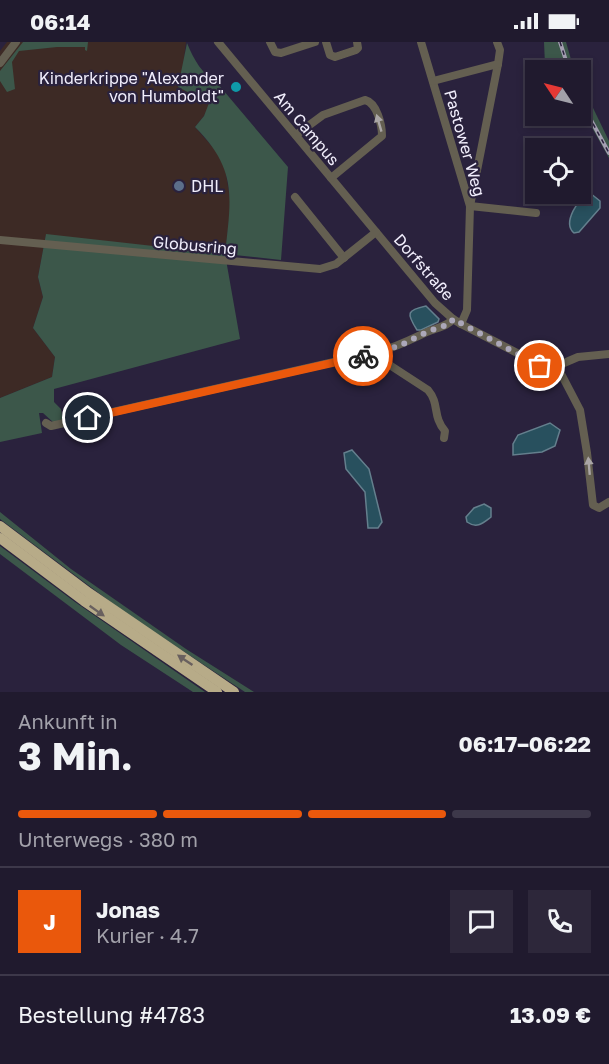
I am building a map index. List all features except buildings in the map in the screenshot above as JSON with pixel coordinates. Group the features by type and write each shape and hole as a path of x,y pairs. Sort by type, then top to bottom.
{"highway":[{"path":"0,526 89,593 234,692"},
{"path":"0,538 84,601 217,692"}],"street":[{"path":"0,63 16,42"},
{"path":"270,42 275,52 280,53 315,42"},
{"path":"326,42 330,55 335,57 356,50 357,42"},
{"name":"Pastower Weg","path":"422,42 470,206 467,310 461,324"},
{"path":"497,42 500,50 498,64 470,206 536,213"},
{"name":"Am Campus","path":"223,44 370,225"},
{"path":"433,81 498,64"},
{"path":"296,135 323,115 365,100 371,101 382,136 331,178"},
{"path":"295,197 315,227 344,258"},
{"name":"Dorfstraße","path":"370,225 435,303 453,319 540,366 552,368 557,366"},
{"name":"Globusring","path":"0,240 312,269 328,267 344,258 376,232"},
{"path":"46,423 51,426 378,352 410,342 429,331 450,324 453,319"},
{"path":"378,352 385,362 428,390 433,396 438,422 445,431 444,438"},
{"path":"609,354 578,357 557,366 580,410 593,505 599,508 609,502"}],"shaded area":[{"path":"7,42 186,42 178,87 210,103 204,116 195,127 217,152 225,168 231,204 225,254 46,235 38,277 43,297 33,328 55,357 52,377 0,398 0,51"}],"green space":[{"path":"23,42 88,42 87,51 85,47 57,47 19,51 12,62 15,89 7,92 0,81 0,71"},
{"path":"544,42 566,42 571,60 545,60"},
{"path":"187,43 203,71 218,84 288,167 281,260 225,254 229,201 225,171 219,157 195,127 204,116 209,103 178,87"},
{"path":"591,104 609,141 609,158 591,126"},
{"path":"46,234 225,254 240,339 54,389 54,402 61,409 63,421 54,423 43,413 39,413 42,433 0,442 0,398 52,377 55,357 33,328 43,297 38,277"},
{"path":"0,512 71,569 186,649 254,692 245,692 124,612 0,519"},
{"path":"0,546 75,602 205,692 193,692 121,645 0,554"}],"water":[{"path":"591,194 600,201 600,208 579,232 574,233 570,223 576,205 591,204"},
{"path":"426,306 439,319 438,322 417,330 410,313"},
{"path":"550,423 560,430 555,446 542,452 513,455 513,444 518,435"},
{"path":"352,450 369,469 382,522 378,528 368,528 365,492 346,469 344,453"},
{"path":"484,504 491,508 491,517 477,525 467,522 466,517 474,508"}],"railway":[{"path":"560,42 566,60"},
{"path":"591,120 609,153"}],"way so far":[{"path":"363,356 410,342 429,331 450,324 453,319 540,366"}],"place":[{"name":"Kinderkrippe \"Alexander von Humboldt\"","path":"236,87"},
{"name":"DHL","path":"179,186"}],"route":[{"path":"88,418 363,356"}]}
